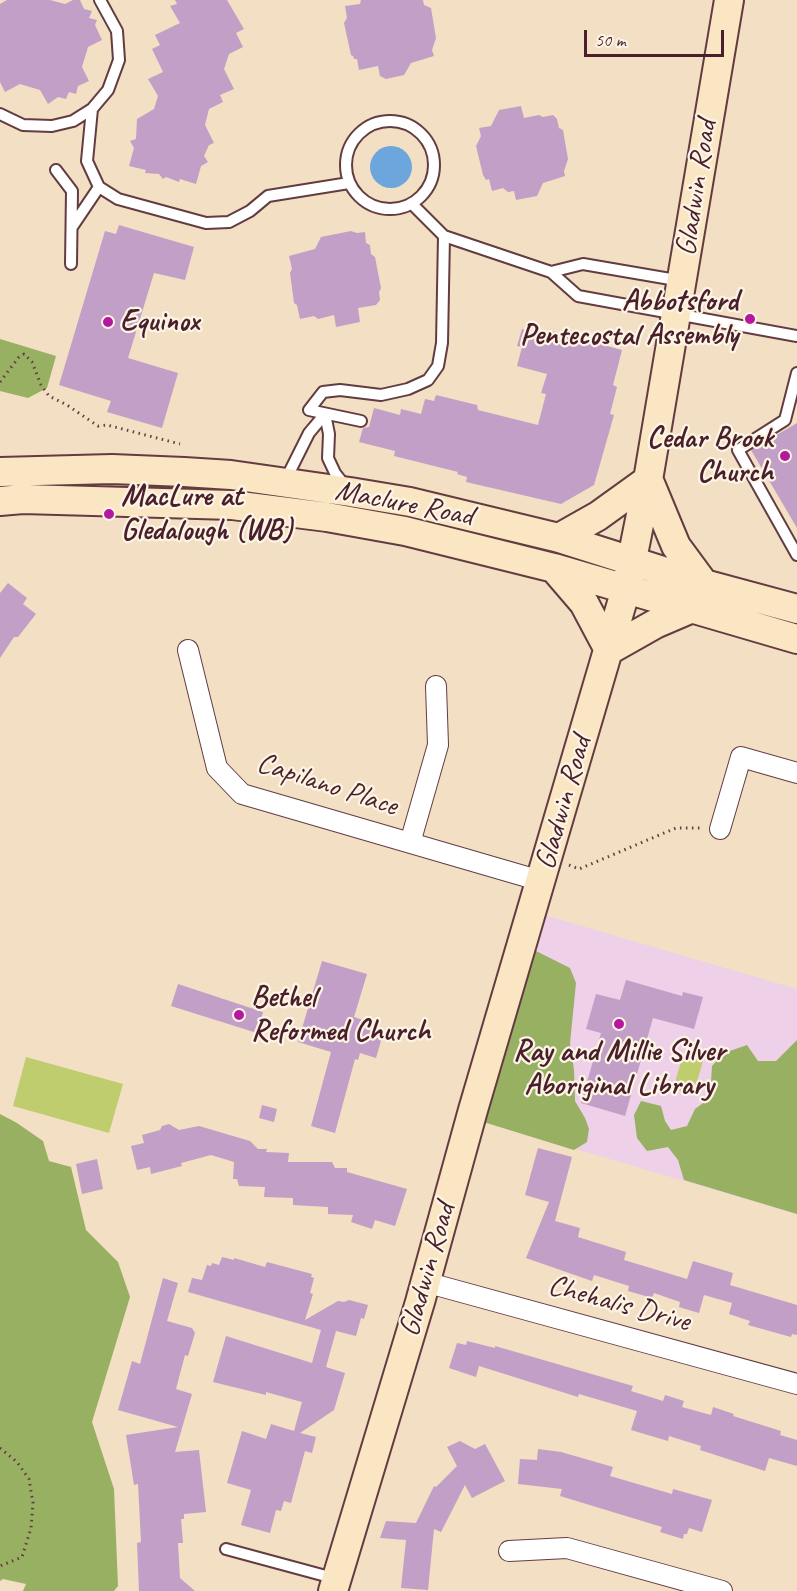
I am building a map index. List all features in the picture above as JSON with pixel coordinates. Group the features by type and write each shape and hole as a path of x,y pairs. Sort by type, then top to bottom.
{"main road":[{"name":"Gladwin Road","path":"335,1585 629,576 648,480 729,0"},
{"name":"Maclure Road","path":"0,472 143,471 231,475 410,502 559,538 690,609 797,639"},
{"path":"559,538 598,516 648,480 676,546 704,584"},
{"name":"Maclure Road","path":"0,501 23,499 232,505 327,517 405,531 554,568 704,584 797,609"},
{"path":"554,568 584,603 609,650 655,624 690,609"}],"street":[{"name":"Capilano Place","path":"188,650 217,768 242,794 410,843 545,870"},
{"path":"410,843 438,745 436,686"},
{"path":"720,829 741,757 797,773"},
{"name":"Chehalis Drive","path":"425,1282 797,1384"},
{"path":"509,1551 567,1548 712,1590"}],"lane":[{"path":"0,114 23,125 52,126 73,121 92,109 108,90 119,60 117,31 100,0"},
{"path":"92,109 87,161 99,187 118,200 206,223 229,222 250,211 268,196 349,183"},
{"path":"384,121 407,124 423,136 432,152 434,170 427,189 412,204 389,210 365,202 349,183 345,161 350,144 364,129 384,121"},
{"path":"56,170 72,191 71,264"},
{"path":"72,227 99,187"},
{"path":"412,204 444,236 551,272 578,296 797,336"},
{"path":"361,421 309,410 322,393 340,390 381,394 408,389 428,380 438,366 442,343 444,236"},
{"path":"551,272 583,264 682,282"},
{"path":"797,373 785,420 738,450 797,555"},
{"path":"284,483 309,433 325,414"},
{"path":"325,414 329,434 328,458 335,473 350,492"},
{"path":"226,1549 335,1585"}],"path":[{"path":"0,382 19,357 24,354 32,362 41,385 49,396 98,426 106,425 180,444"},
{"path":"545,870 579,869 676,828 720,829"},
{"path":"0,1448 16,1462 29,1479 33,1503 31,1528 22,1557 0,1566"}],"shaded area":[{"path":"537,913 797,989 797,1214 477,1120"}],"green space":[{"path":"0,339 56,356 47,388 28,398 0,391"},
{"path":"530,948 570,968 576,983 570,1043 575,1101 589,1129 587,1142 574,1150 477,1120"},
{"path":"797,1040 797,1214 684,1180 678,1160 668,1147 647,1151 637,1138 634,1115 641,1101 661,1106 665,1121 671,1130 687,1126 695,1109 710,1098 712,1066 724,1053 747,1045 758,1061 776,1061"},
{"path":"683,1055 703,1061 693,1095 673,1089"},
{"path":"26,1057 123,1084 109,1133 13,1106"},
{"path":"0,1114 43,1141 49,1161 71,1167 86,1230 118,1262 130,1297 92,1422 114,1489 118,1586 114,1591 23,1591 26,1584 3,1579 0,1581"}],"water":[{"path":"391,146 406,152 412,167 406,182 391,188 376,182 370,167 376,152"}],"building":[{"path":"7,0 50,0 65,4 73,0 80,0 84,9 92,11 89,18 97,20 95,25 102,40 88,47 82,67 89,81 78,86 76,94 69,92 66,99 58,97 48,104 40,90 20,84 5,92 0,82 0,4"},
{"path":"175,0 227,0 244,29 236,33 243,47 229,54 224,69 234,89 220,95 223,102 209,109 205,125 214,143 209,145 204,156 208,162 201,166 196,184 180,179 179,182 166,177 163,179 159,174 145,173 146,170 129,166 134,148 130,141 136,139 137,119 154,109 158,96 148,79 163,72 152,49 160,45 155,35 180,23 170,6 177,4"},
{"path":"361,0 423,0 424,5 431,8 436,38 432,50 434,56 411,63 404,75 386,79 380,76 378,66 359,70 357,59 351,55 344,23 347,18 345,6 360,4"},
{"path":"521,106 524,118 553,115 557,119 559,128 563,130 568,159 564,171 565,176 543,183 537,196 516,200 514,191 508,192 503,188 492,191 489,179 486,180 483,175 476,146 481,136 479,128 491,126 499,110"},
{"name":"Equinox","path":"119,225 194,247 185,280 154,273 128,358 178,373 162,428 107,412 111,401 59,385 105,231 116,234"},
{"path":"351,231 365,232 366,243 370,245 371,254 375,257 381,288 380,300 376,305 358,308 360,322 336,327 334,315 318,319 314,316 300,319 297,305 294,303 289,256 315,249 321,237"},
{"path":"522,329 550,336 552,331 622,350 613,385 617,387 610,414 614,415 594,485 561,504 466,482 467,477 457,474 458,472 394,456 395,451 359,442 363,428 369,427 374,408 400,415 401,409 421,414 425,399 434,401 436,395 477,405 478,410 538,425 546,394 541,393 547,374 517,366 522,347 517,346"},
{"path":"797,423 797,528 751,450"},
{"path":"8,583 27,598 23,604 36,614 18,637 14,637 0,658 0,593"},
{"path":"322,961 367,974 354,1017 369,1022 366,1029 383,1034 376,1058 360,1053 358,1060 355,1059 335,1133 311,1126 331,1052 298,1042"},
{"path":"626,980 682,996 683,992 703,997 694,1029 653,1018 625,1116 581,1103 601,1033 586,1029 596,994 620,1000"},
{"path":"178,984 263,1012 257,1033 171,1006"},
{"path":"262,1105 277,1109 274,1122 259,1118"},
{"path":"169,1124 179,1130 199,1126 250,1141 258,1149 267,1149 266,1152 289,1153 288,1162 332,1162 335,1168 347,1168 347,1172 407,1189 395,1226 375,1220 372,1229 351,1222 353,1215 328,1214 328,1207 293,1205 293,1198 264,1197 265,1187 239,1186 237,1179 233,1179 234,1162 211,1155 151,1174 150,1167 137,1170 131,1146 144,1143 142,1135 160,1130 162,1126"},
{"path":"538,1148 572,1157 555,1221 580,1228 578,1237 626,1252 624,1260 687,1279 693,1261 733,1273 730,1285 797,1305 797,1335 792,1334 791,1337 748,1325 750,1321 729,1314 732,1303 704,1295 699,1313 679,1307 680,1302 654,1293 652,1298 628,1291 629,1286 594,1275 592,1281 526,1258 549,1202 525,1195"},
{"path":"97,1159 103,1189 82,1194 76,1164"},
{"path":"222,1257 265,1267 267,1262 312,1274 311,1277 314,1278 310,1293 313,1294 305,1320 338,1301 349,1300 368,1305 364,1319 361,1318 356,1336 336,1331 326,1367 345,1373 334,1410 300,1433 316,1437 312,1453 305,1451 291,1503 284,1501 281,1511 276,1510 270,1533 241,1525 251,1490 227,1483 242,1431 266,1439 271,1424 294,1431 302,1402 266,1392 266,1395 213,1382 226,1336 312,1363 321,1330 188,1292 192,1278 202,1280 207,1265 211,1266 212,1263 219,1265"},
{"path":"163,1278 178,1283 167,1321 192,1328 195,1333 188,1356 185,1355 176,1389 192,1394 175,1452 199,1450 206,1512 184,1514 184,1519 181,1519 183,1543 178,1543 180,1578 195,1591 139,1591 137,1543 141,1542 138,1484 134,1485 126,1435 178,1427 118,1410 132,1361 140,1364"},
{"path":"467,1341 495,1348 495,1346 633,1386 631,1391 663,1401 665,1395 684,1401 682,1407 711,1415 713,1407 734,1414 733,1416 781,1431 780,1435 797,1440 797,1466 769,1458 765,1471 700,1450 701,1446 669,1436 668,1441 631,1430 637,1411 579,1394 578,1397 479,1366 476,1377 449,1368 457,1343 466,1345"},
{"path":"460,1441 475,1449 485,1444 505,1481 472,1498 465,1485 441,1532 434,1529 428,1590 401,1588 406,1540 380,1538 386,1521 416,1523 434,1486 436,1487 457,1466 447,1447"},
{"path":"538,1449 561,1452 613,1467 610,1476 672,1494 673,1489 712,1500 702,1532 689,1528 683,1539 660,1532 662,1527 560,1496 562,1489 518,1484 520,1459 537,1460"}],"place":[{"name":"Abbotsford Pentecostal Assembly","path":"750,319"},
{"name":"Equinox","path":"108,322"},
{"name":"Cedar Brook Church","path":"785,456"},
{"name":"MacLure at Gledalough (WB)","path":"109,514"},
{"name":"Bethel Reformed Church","path":"239,1015"},
{"name":"Ray and Millie Silver Aboriginal Library","path":"619,1024"}]}
